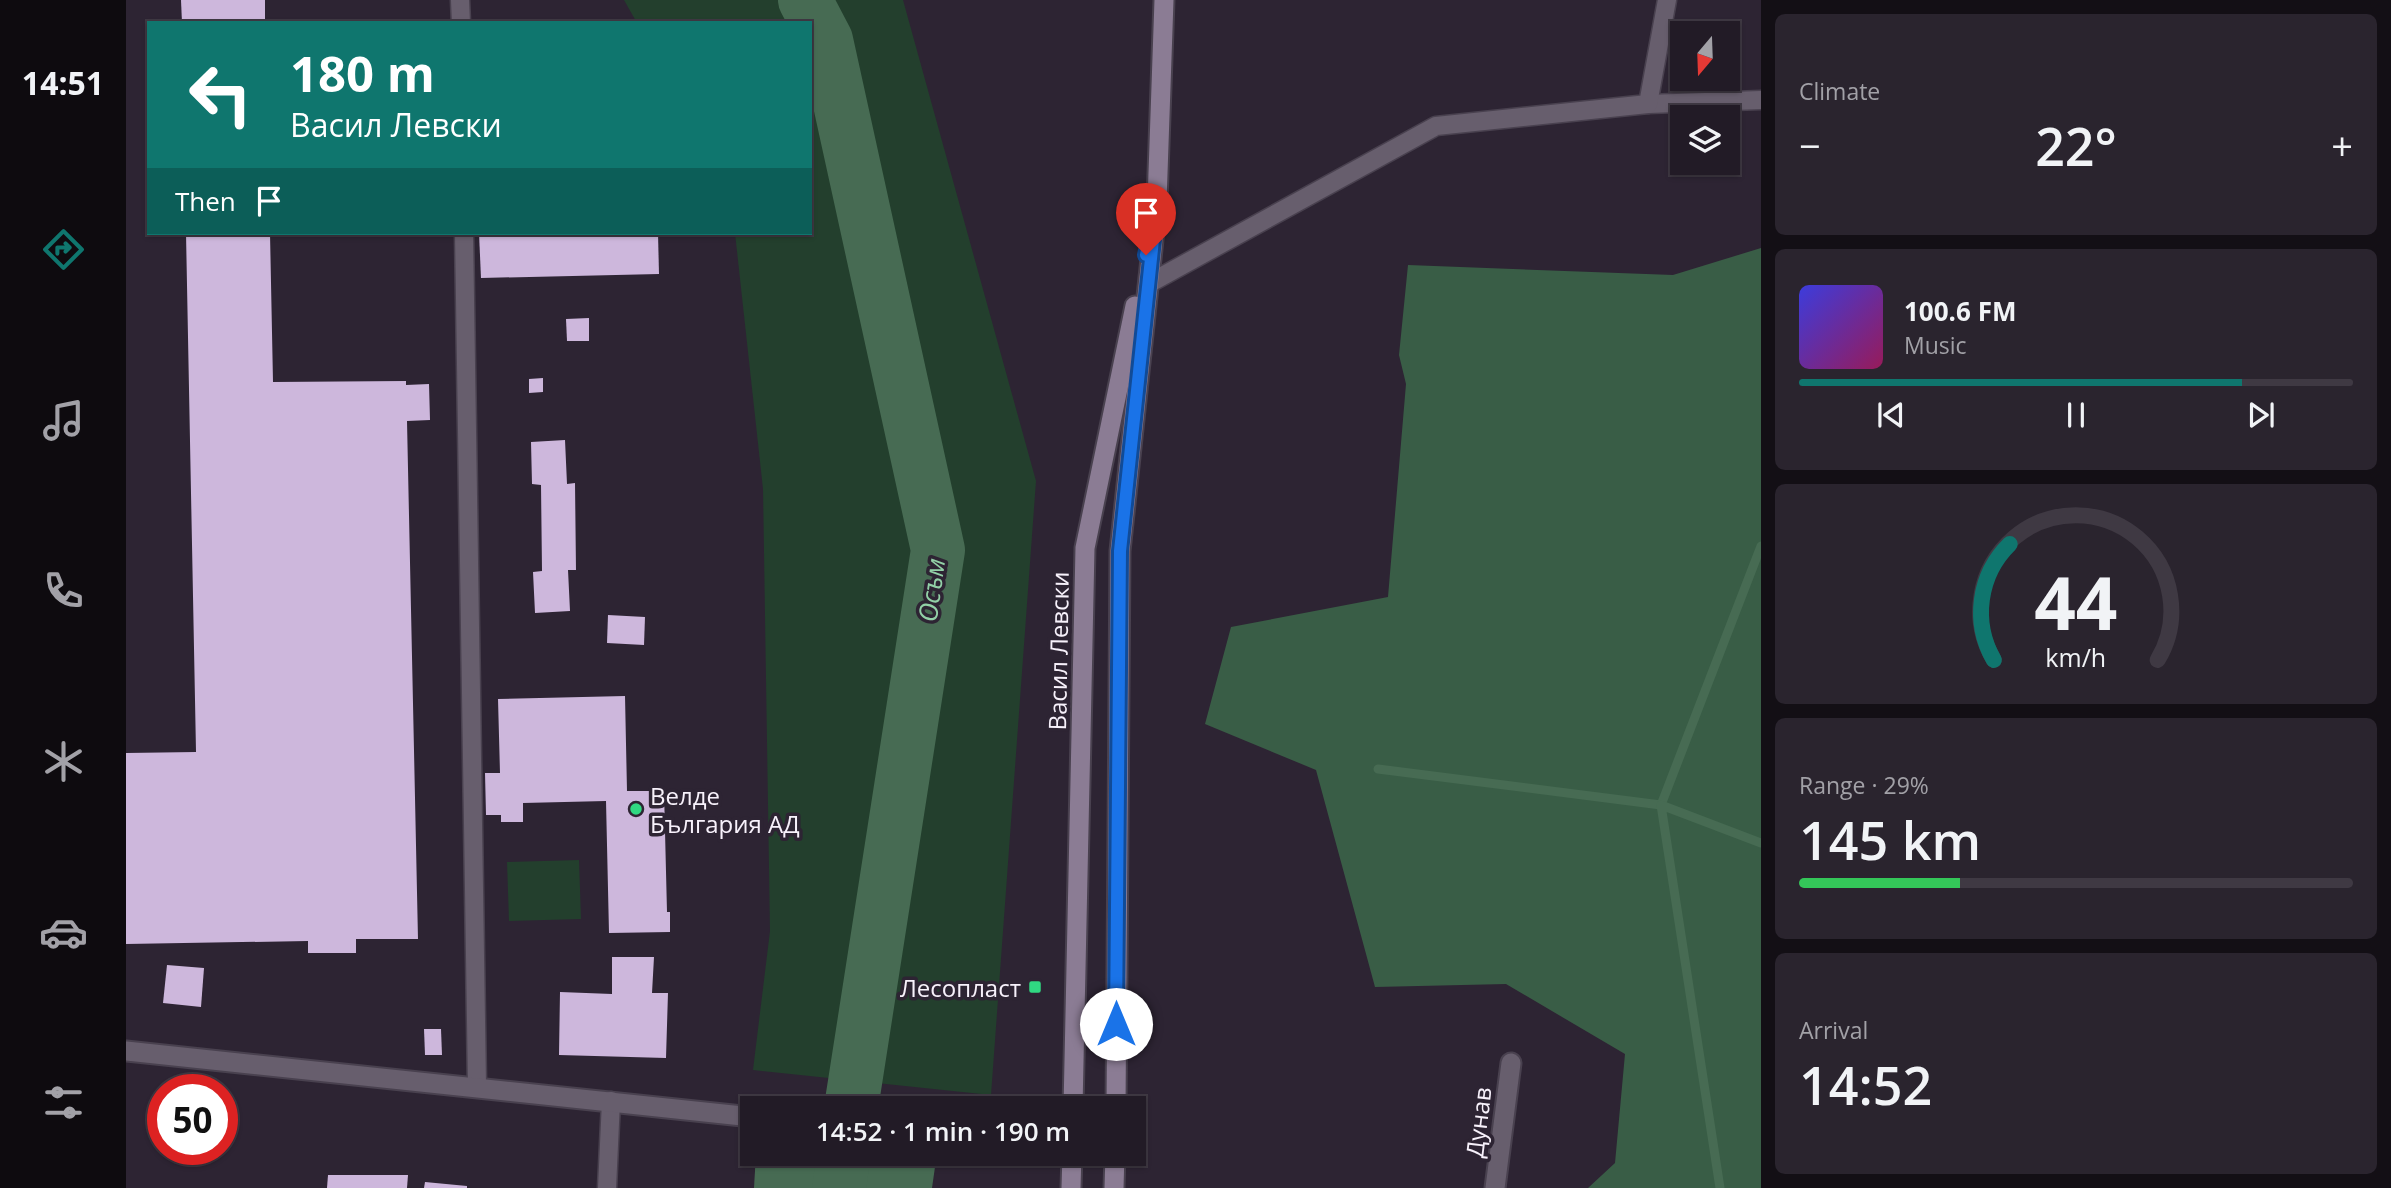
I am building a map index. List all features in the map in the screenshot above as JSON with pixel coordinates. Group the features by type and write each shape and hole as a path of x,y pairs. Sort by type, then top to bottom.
{"main road":[{"name":"Васил Левски","path":"1116,1096 1120,551 1157,202 1164,0"},
{"name":"Васил Левски","path":"1073,1096 1085,548 1157,202"},
{"path":"1071,1188 1072,1166"},
{"path":"1114,1188 1115,1166"}],"street":[{"path":"126,1051 740,1116"},
{"name":"Дунав","path":"1495,1188 1511,1063"}],"lane":[{"path":"460,0 461,21"},
{"path":"1648,104 1667,0"},
{"path":"1148,284 1436,126 1648,104 1761,100"},
{"path":"464,235 477,1086"},
{"path":"607,1188 611,1101"}],"shaded area":[{"path":"624,0 903,0 1036,481 991,1095 753,1070 770,931 763,489 735,235 812,235 812,21 636,21"},
{"path":"1761,248 1761,1188 1588,1188 1615,1163 1625,1054 1506,984 1375,987 1316,770 1205,724 1231,627 1388,597 1406,384 1399,355 1408,265 1673,275"},
{"path":"579,860 581,919 509,921 507,862"},
{"path":"755,1166 935,1167 932,1188 754,1188"}],"building":[{"path":"181,0 265,0 265,21 182,21"},
{"path":"186,235 270,235 273,382 406,381 406,385 429,384 430,420 407,421 418,939 356,939 356,953 308,953 308,941 126,944 126,753 196,752"},
{"path":"479,235 658,235 659,274 481,278"},
{"path":"589,318 589,341 567,341 566,319"},
{"path":"543,378 543,392 529,393 529,379"},
{"path":"565,440 567,484 575,483 576,570 568,570 570,611 535,613 533,572 542,571 541,485 532,484 531,442"},
{"path":"608,615 645,617 644,645 607,643"},
{"name":"Велде България АД","path":"625,696 627,791 664,791 667,912 670,912 670,932 609,933 606,801 523,803 523,822 501,822 501,815 486,815 485,773 500,773 498,699"},
{"path":"612,957 654,957 652,993 668,993 666,1058 559,1055 560,992 612,994"},
{"path":"167,965 204,968 201,1007 163,1003"},
{"path":"424,1029 441,1029 442,1055 425,1055"},
{"path":"328,1175 408,1175 407,1188 327,1188"},
{"path":"425,1182 467,1186 467,1188 424,1188"}],"waterway":[{"name":"Осъм","path":"805,0 826,40 938,550 853,1096"},
{"path":"1378,769 1661,805 1761,546"},
{"path":"1720,1188 1661,805 1761,843"},
{"name":"Осъм","path":"839,1188 842,1166"}],"place":[{"name":"Велде България АД","path":"636,809"},
{"name":"Лесопласт","path":"1035,987"}],"route":[{"path":"1116,1024 1120,551 1157,202 1146,255"}]}
